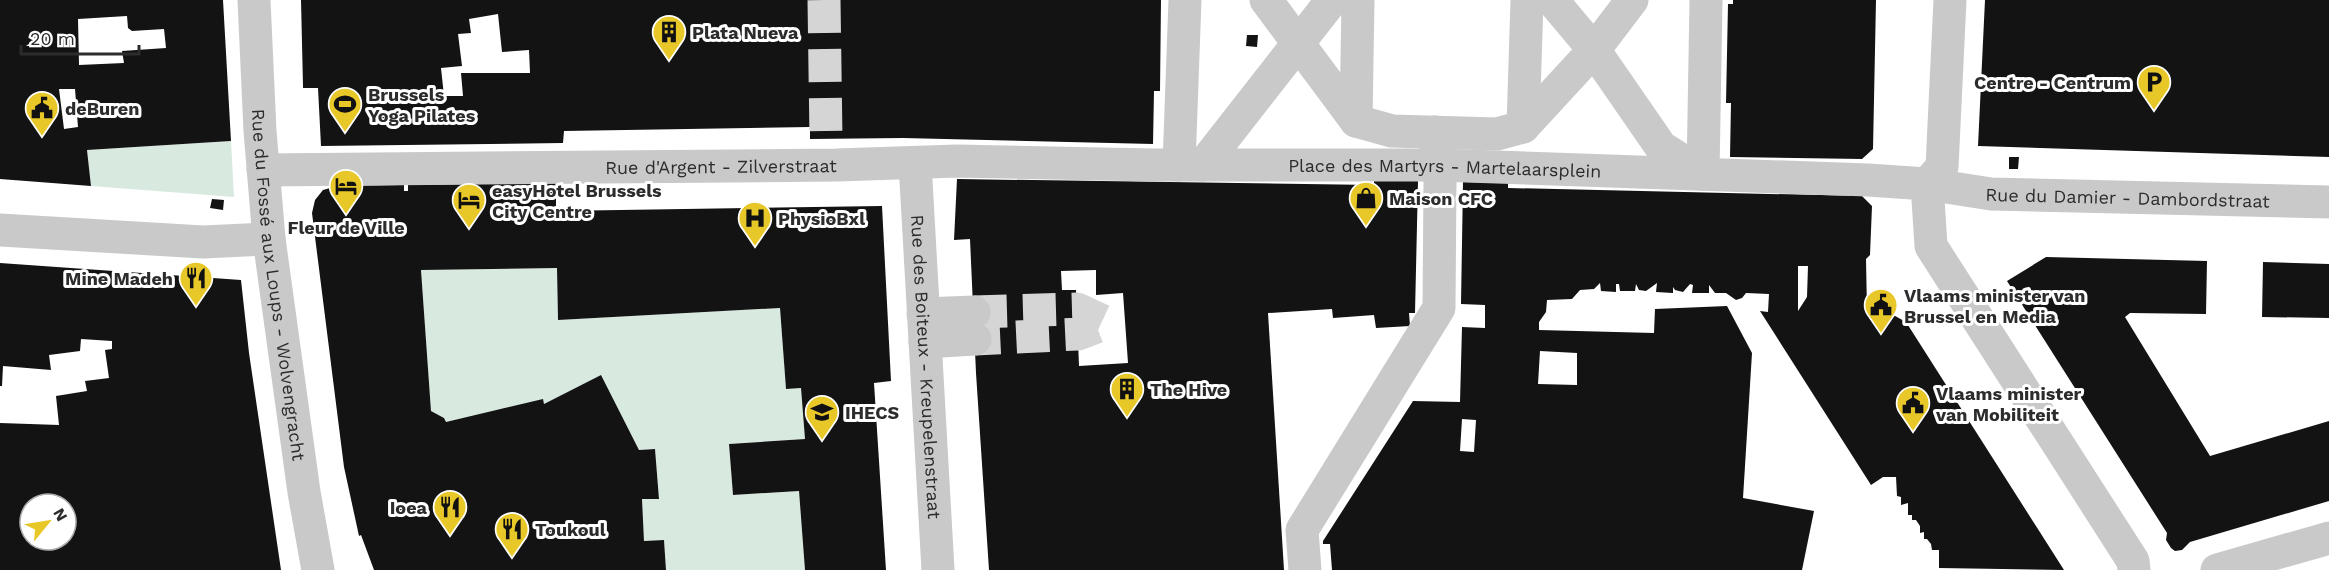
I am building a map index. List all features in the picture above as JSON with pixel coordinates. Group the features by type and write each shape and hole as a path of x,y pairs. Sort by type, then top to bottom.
{"street":[{"name":"Rue du Fossé aux Loups - Wolvengracht","path":"254,0 269,239 304,492 318,570"},
{"path":"1185,0 1191,165"},
{"path":"1266,0 1299,41 1356,121 1409,126 1492,127 1594,50 1632,0"},
{"path":"1552,0 1594,50 1661,147 1703,174"},
{"path":"1703,174 1706,0"},
{"path":"1950,0 1942,167 1927,184 1931,246 2133,561 2134,570"},
{"path":"1191,165 1299,41 1356,9 1365,71 1356,121"},
{"path":"1492,127 1519,72 1523,13"},
{"path":"1305,570 1302,530 1439,308 1440,181 1437,165 1409,126"},
{"name":"Rue d'Argent - Zilverstraat","path":"263,170 957,161 1191,165"},
{"name":"Rue des Boiteux - Kreupelenstraat","path":"915,163 938,570"},
{"name":"Place des Martyrs - Martelaarsplein","path":"1191,165 1437,165 1927,184"},
{"name":"Rue du Damier - Dambordstraat","path":"1927,184 1991,194 2329,202"},
{"path":"0,230 203,242 269,239"},
{"path":"924,328 974,326"},
{"path":"2217,570 2329,538"}],"green space":[{"path":"231,141 234,197 91,186 87,150"},
{"path":"557,268 558,320 780,308 786,389 801,388 805,439 729,444 733,495 799,491 805,570 666,570 664,540 644,541 642,499 659,498 655,449 639,450 601,375 544,404 543,400 446,422 444,418 431,411 421,270"}],"building":[{"path":"0,0 223,0 231,141 87,150 91,186 0,179","holes":["127,16 128,28 132,31 164,29 166,48 122,51 124,63 79,65 78,19","59,89 75,89 78,127 64,129"]},
{"path":"301,0 1161,0 1160,91 1154,91 1153,144 903,138 810,139 810,127 564,131 563,143 321,146 318,88 303,88","holes":["498,14 502,52 529,50 530,73 461,73 463,96 444,96 441,68 462,66 458,34 471,33 469,19"]},
{"path":"1733,0 1876,0 1873,149 1862,159 1730,157 1731,103 1726,103 1728,4 1733,4"},
{"name":"Centre - Centrum","path":"1985,0 2329,0 2329,157 1978,146"},
{"path":"1247,35 1258,35 1257,47 1246,46"},
{"path":"2009,157 2019,157 2018,169 2009,169"},
{"path":"957,179 1374,185 1374,180 1418,181 1415,313 1409,313 1410,326 1376,328 1374,315 1333,318 1332,309 1268,313 1284,570 989,570 970,239 954,240","holes":["1096,270 1096,295 1123,293 1128,363 1079,366 1076,290 1062,290 1061,271"]},
{"path":"1463,182 1508,183 1508,188 1862,196 1872,206 1870,255 1866,259 1867,311 1886,311 1906,322 2064,570 1939,568 1939,550 1932,550 1931,544 1924,539 1924,532 1920,533 1920,526 1916,520 1912,520 1912,515 1908,515 1908,503 1901,505 1901,497 1897,496 1896,477 1883,477 1871,485 1760,311 1768,312 1769,294 1746,293 1742,298 1736,300 1726,293 1715,293 1709,285 1709,293 1692,293 1693,285 1690,284 1683,292 1673,287 1673,293 1656,292 1657,283 1646,291 1639,290 1636,284 1635,291 1620,291 1619,284 1616,284 1616,292 1601,291 1600,283 1594,289 1580,290 1572,299 1547,300 1546,312 1539,322 1539,330 1654,333 1655,309 1727,306 1752,353 1743,498 1814,511 1802,570 1332,570 1330,544 1323,544 1323,541 1413,401 1460,402 1462,327 1485,328 1485,305 1461,304","holes":["1798,266 1808,266 1807,297 1798,311","1540,351 1577,353 1577,385 1538,384","1462,419 1476,420 1474,452 1460,451"]},
{"path":"556,183 556,211 882,206 891,381 874,383 886,570 805,570 799,491 733,495 729,444 805,439 801,388 786,389 780,308 558,320 557,268 421,270 431,411 444,418 446,422 543,399 544,404 601,375 639,450 655,449 659,499 642,499 644,541 664,540 666,570 374,570 361,535 359,536 344,467 312,213 315,200 323,190 337,186 404,185 404,191 408,191 408,185"},
{"path":"212,199 224,200 223,210 210,208"},
{"path":"2046,257 2207,261 2206,314 2130,313 2125,317 2210,456 2329,421 2329,501 2190,542 2182,550 2175,551 2171,548 2166,540 2167,533 2007,281"},
{"path":"2263,262 2329,264 2329,318 2262,317"},
{"path":"0,263 241,280 249,353 281,570 0,570 0,423 59,425 56,396 87,391 85,381 109,378 105,350 112,349 112,341 81,339 80,351 49,355 51,370 3,366 2,386 0,386"}],"tunnel":[{"path":"824,0 826,139"},
{"path":"974,312 1077,309 1107,323 1078,334 975,339"}],"place":[{"name":"Plata Nueva","path":"669,61"},
{"name":"Centre - Centrum","path":"2154,111"},
{"name":"Brussels Yoga Pilates","path":"345,133"},
{"name":"deBuren","path":"42,137"},
{"name":"Fleur de Ville","path":"346,215"},
{"name":"Maison CFC","path":"1366,227"},
{"name":"easyHotel Brussels City Centre","path":"469,229"},
{"name":"PhysioBxl","path":"755,247"},
{"name":"Mine Madeh","path":"196,307"},
{"name":"Vlaams minister van Brussel en Media","path":"1881,334"},
{"name":"The Hive","path":"1127,418"},
{"name":"Vlaams minister van Mobiliteit","path":"1913,432"},
{"name":"IHECS","path":"822,441"},
{"name":"Ioea","path":"450,536"},
{"name":"Toukoul","path":"512,558"}]}
